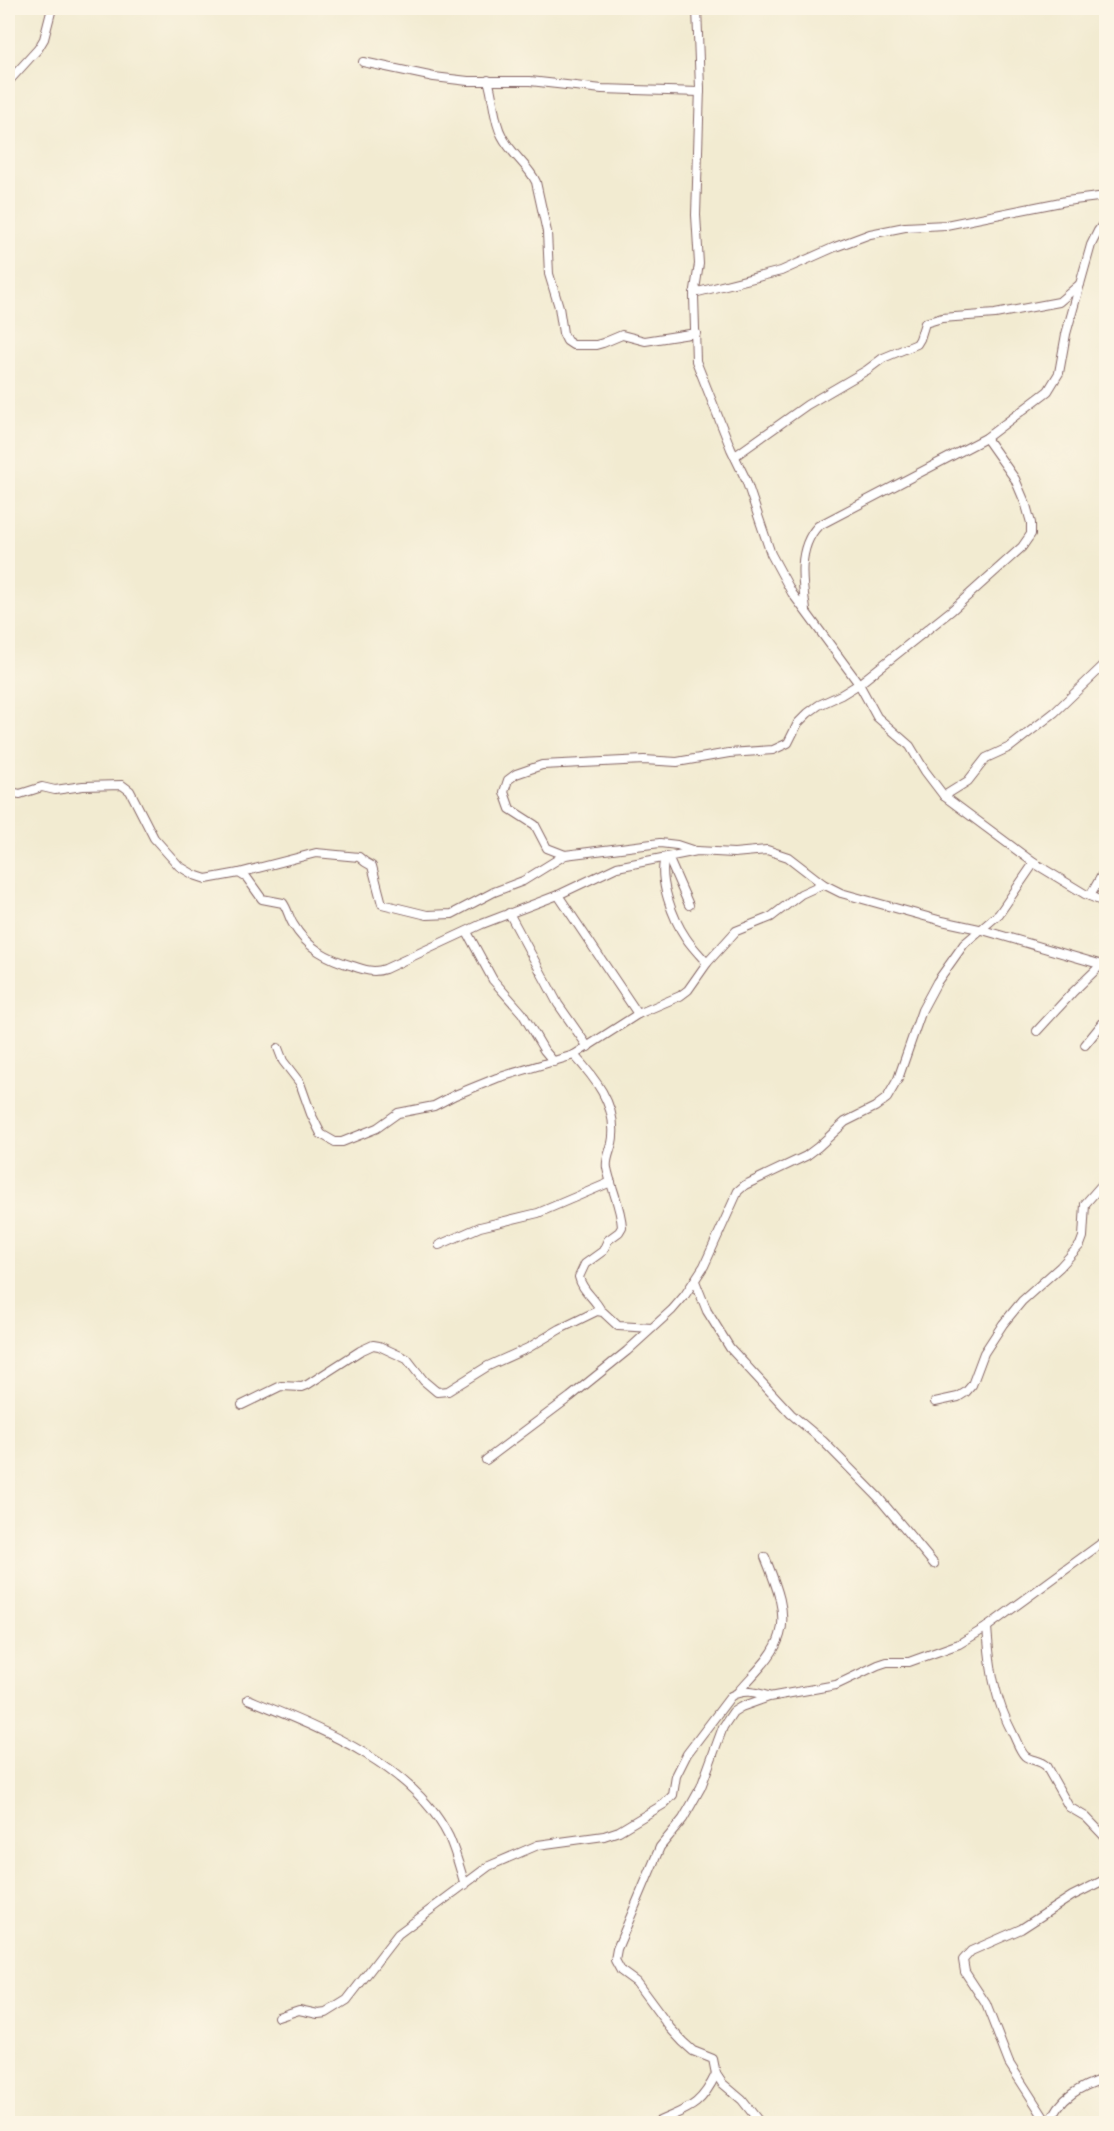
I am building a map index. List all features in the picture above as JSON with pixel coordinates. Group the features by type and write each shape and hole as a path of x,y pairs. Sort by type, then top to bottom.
{"street":[{"path":"8,82 38,49 44,39 52,8"},
{"path":"697,8 700,92 696,197 699,264 694,293 697,368 752,495 771,554 782,576 806,612 859,684 877,717 910,746 925,771 945,796 1034,862 1090,896 1107,903"},
{"path":"363,62 442,78 538,81 602,89 700,92"},
{"path":"488,80 501,135 515,157 533,175 536,182 547,232 549,274 567,341 573,345 582,346 603,344 622,335 645,341 696,333"},
{"path":"694,293 781,271 870,234 905,227 946,225 1066,201 1107,196"},
{"path":"806,612 802,580 803,567 808,541 818,526 986,438 1040,398 1054,383 1059,373 1066,334 1091,244 1107,220"},
{"path":"735,456 807,405 883,358 917,344 925,322 942,318 978,316 1059,302 1081,283"},
{"path":"564,855 547,848 532,822 510,809 504,792 508,780 516,774 542,765 644,760 677,762 729,753 773,750 788,743 798,723 814,708 859,684 952,610 1022,547 1031,534 1031,523 1026,505 1015,479 986,438"},
{"path":"945,796 968,781 986,758 1010,747 1055,712 1107,663"},
{"path":"8,777 10,792 15,794 42,788 55,790 83,786 122,785 130,791 153,838 179,866 206,879 316,853 359,856 372,866 382,904 401,907 415,913 441,916 452,914 494,892 523,881 564,855 660,843 697,851 734,853 775,851 788,857 823,884 858,899 980,929 1105,964 1037,1031"},
{"path":"239,873 247,878 262,899 283,903 294,926 313,948 326,957 357,968 380,971 558,895 617,867 697,851"},
{"path":"667,858 688,905"},
{"path":"667,858 662,873 673,910 686,938 707,963"},
{"path":"486,1460 570,1397 672,1310 704,1266 738,1191 745,1185 806,1156 818,1148 845,1122 875,1107 887,1098 898,1079 922,1010 950,962 964,944 999,914 1034,862"},
{"path":"1090,896 1107,868"},
{"path":"278,1048 283,1061 303,1090 321,1134 335,1142 342,1142 367,1132 398,1113 434,1106 497,1078 555,1062 588,1047 638,1014 680,996 688,990 707,963 736,932 771,917 801,894 823,884"},
{"path":"558,895 638,1014"},
{"path":"509,914 558,1004 588,1047"},
{"path":"467,932 493,980 522,1013 544,1050 555,1062"},
{"path":"1085,1045 1107,1019"},
{"path":"574,1054 600,1087 608,1105 614,1132 607,1164 622,1227 608,1240 603,1251 585,1264 579,1273 580,1284 601,1311 618,1326 652,1328"},
{"path":"935,1402 958,1397 972,1385 984,1353 1008,1318 1022,1301 1080,1245 1084,1228 1085,1204 1107,1180"},
{"path":"439,1245 480,1227 538,1214 612,1182"},
{"path":"695,1281 707,1311 730,1348 791,1414 823,1441 878,1497 934,1564"},
{"path":"243,1405 281,1386 302,1387 307,1385 360,1351 374,1345 407,1359 423,1381 437,1392 448,1391 488,1366 528,1348 587,1315 601,1311"},
{"path":"761,2124 742,2100 724,2085 716,2074 712,2060 693,2051 683,2042 636,1982 621,1971 615,1960 615,1954 660,1847 682,1820 701,1787 728,1719 741,1707 769,1696 836,1685 887,1662 901,1663 916,1660 959,1644 987,1627 1107,1540"},
{"path":"278,2017 299,2010 318,2014 326,2013 338,2007 347,2000 398,1934 489,1866 525,1849 558,1841 604,1836 625,1828 659,1808 672,1795 676,1776 687,1754 726,1702 738,1692 773,1650 780,1636 782,1623 777,1590 765,1557"},
{"path":"987,1627 989,1660 995,1691 1006,1721 1021,1750 1025,1756 1046,1766 1069,1807 1086,1817 1107,1838"},
{"path":"738,1692 746,1691 769,1696"},
{"path":"248,1699 320,1728 391,1772 417,1794 436,1816 448,1836 465,1885"},
{"path":"1049,2124 1009,2063 986,2004 965,1972 963,1960 971,1951 1022,1929 1072,1896 1107,1879"},
{"path":"653,2124 701,2100 716,2074"},
{"path":"1049,2124 1061,2103 1072,2094 1085,2086 1107,2078"}]}
